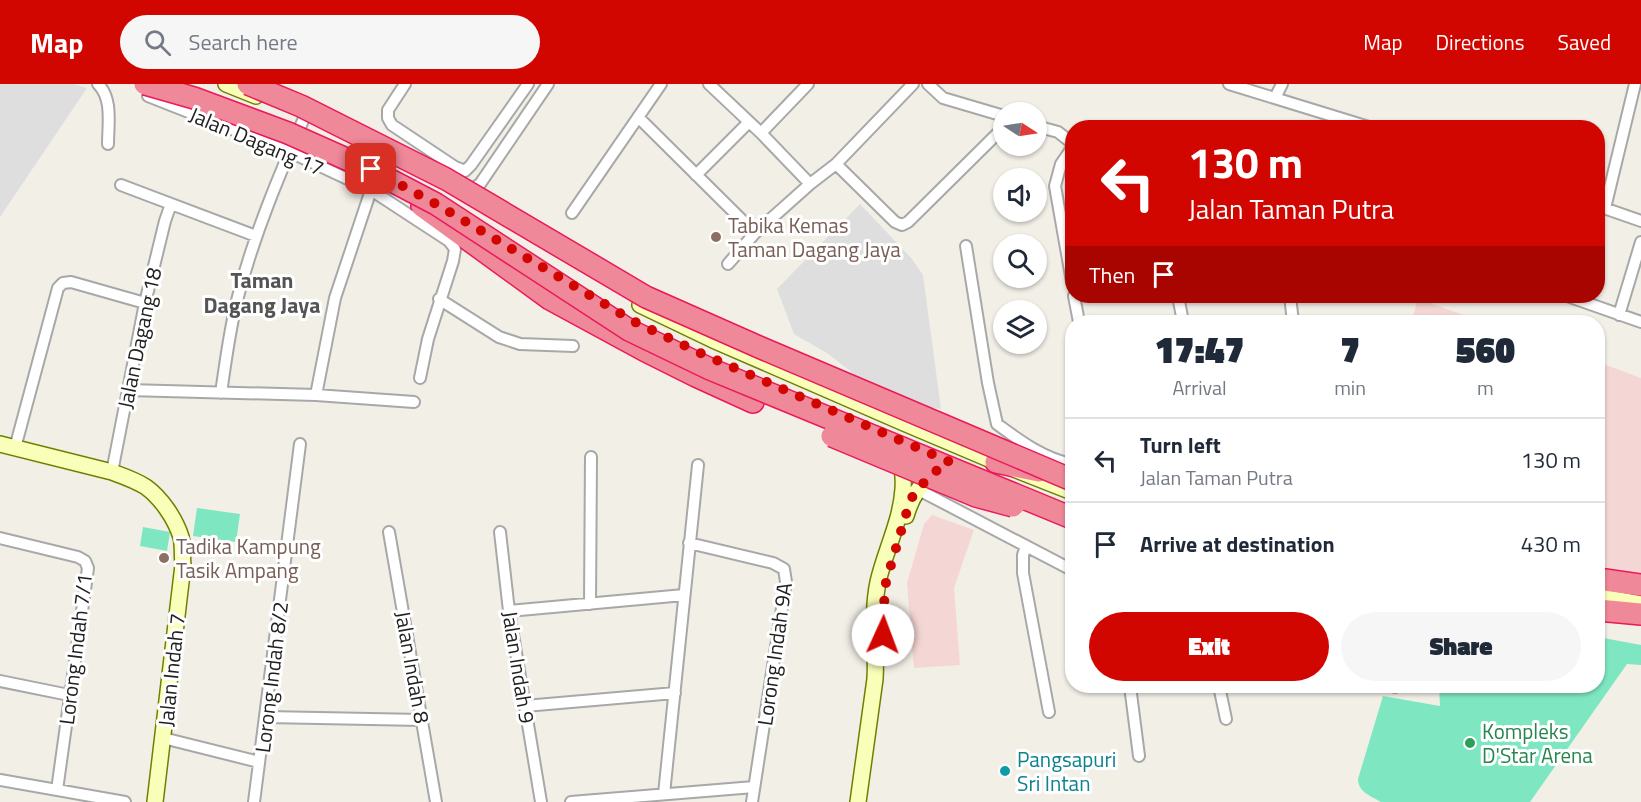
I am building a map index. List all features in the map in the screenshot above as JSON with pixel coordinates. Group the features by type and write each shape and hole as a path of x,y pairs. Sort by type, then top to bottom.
{"highway":[{"path":"248,84 301,106 446,179 646,297 1065,476"},
{"path":"146,90 194,98 288,133 370,170 436,204 628,330 710,369 1065,513"},
{"path":"371,169 550,299 665,360 753,402 976,496 1023,509 1065,514"},
{"path":"509,269 596,312 635,322"},
{"path":"996,462 1065,477"},
{"path":"1605,580 1641,585"},
{"path":"1605,611 1641,614"}],"street":[{"path":"98,84 107,98 108,144"},
{"path":"181,84 299,130 436,204 635,322 698,352 1065,513"},
{"path":"226,84 305,116 480,208 643,307 713,340 996,462 1065,489"},
{"path":"405,84 388,110 388,118 392,125 455,167 465,171 528,84"},
{"path":"455,195 468,193 480,184 548,84"},
{"path":"572,213 661,84"},
{"path":"760,133 808,84"},
{"path":"728,264 755,233 836,164 913,84"},
{"path":"927,84 943,98 993,114"},
{"path":"1229,84 1344,120"},
{"path":"1275,98 1282,84"},
{"path":"1605,193 1635,84"},
{"path":"711,85 810,184"},
{"name":"Jalan Dagang 17","path":"146,90 290,152 370,190 448,241 455,249 439,299"},
{"path":"220,393 238,295 256,236 305,116"},
{"path":"638,117 755,233"},
{"path":"696,175 748,122"},
{"path":"1047,129 1058,132 1065,138"},
{"path":"836,164 895,222 902,225 908,222 993,138"},
{"path":"1065,158 1055,186 1065,225"},
{"path":"480,184 480,208"},
{"path":"121,185 256,236"},
{"path":"316,394 335,298 370,190"},
{"name":"Jalan Dagang 18","path":"111,472 145,303 171,204"},
{"path":"1605,208 1641,221"},
{"path":"1619,315 1641,242"},
{"path":"966,246 988,383 997,424 1022,443 1057,461 1065,463"},
{"path":"15,448 58,288 63,282 71,282 145,303"},
{"path":"420,378 439,299 499,338 520,344 573,346"},
{"path":"1586,303 1641,322"},
{"path":"128,390 316,394 414,402"},
{"path":"858,802 875,679 873,626 878,581 901,504 903,488 899,440"},
{"path":"0,444 111,472"},
{"name":"Lorong Indah 8/2","path":"254,802 300,444"},
{"path":"590,604 591,457"},
{"path":"868,802 886,676 883,635 886,582 910,501 917,489 936,471 950,462"},
{"path":"664,794 698,465"},
{"name":"Jalan Indah 7","path":"111,472 129,478 146,488 160,501 172,518 181,538 183,565 155,802"},
{"path":"917,489 1065,566"},
{"name":"Jalan Indah 8","path":"389,532 436,802"},
{"name":"Jalan Indah 9","path":"500,532 509,611 541,802"},
{"name":"Lorong Indah 7/1","path":"0,538 78,557 85,561 88,568 57,790"},
{"name":"Lorong Indah 9A","path":"689,543 773,563 784,569 786,582 752,802"},
{"path":"1026,546 1023,555 1023,573 1049,712"},
{"path":"509,611 684,595"},
{"path":"1605,597 1641,604"},
{"path":"1605,618 1641,625"},
{"path":"0,681 69,695"},
{"path":"525,706 675,693"},
{"path":"1131,693 1139,756"},
{"path":"1221,693 1226,718"},
{"path":"266,717 422,720"},
{"path":"163,738 260,762"},
{"path":"0,780 125,802"},
{"path":"571,802 754,787"}],"shaded area":[{"path":"0,84 73,84 87,88 0,217"},
{"path":"860,204 912,259 923,275 941,409 908,404 890,397 827,353 794,334 777,289"},
{"path":"1417,303 1429,303 1464,315 1413,315"},
{"path":"1605,365 1641,378 1641,579 1605,568"},
{"path":"932,515 974,530 954,588 960,665 914,668 907,583 924,524"}],"green space":[{"path":"197,508 240,514 236,542 193,536"},
{"path":"143,527 170,532 167,551 140,546"},
{"name":"Kompleks D'Star Arena","path":"1605,638 1641,645 1641,665 1627,664 1530,802 1381,802 1360,787 1358,779 1383,696 1440,706 1439,693 1605,693"}],"place":[{"name":"Tabika Kemas Taman Dagang Jaya","path":"716,237"},
{"name":"Tadika Kampung Tasik Ampang","path":"164,558"},
{"name":"Kompleks D'Star Arena","path":"1470,743"},
{"name":"Pangsapuri Sri Intan","path":"1005,771"}],"district":[{"name":"Taman Dagang Jaya","path":"262,292"}],"route":[{"path":"371,169 436,204 635,322 698,352 950,462 936,471 917,489 910,501 886,582 883,635"}]}
